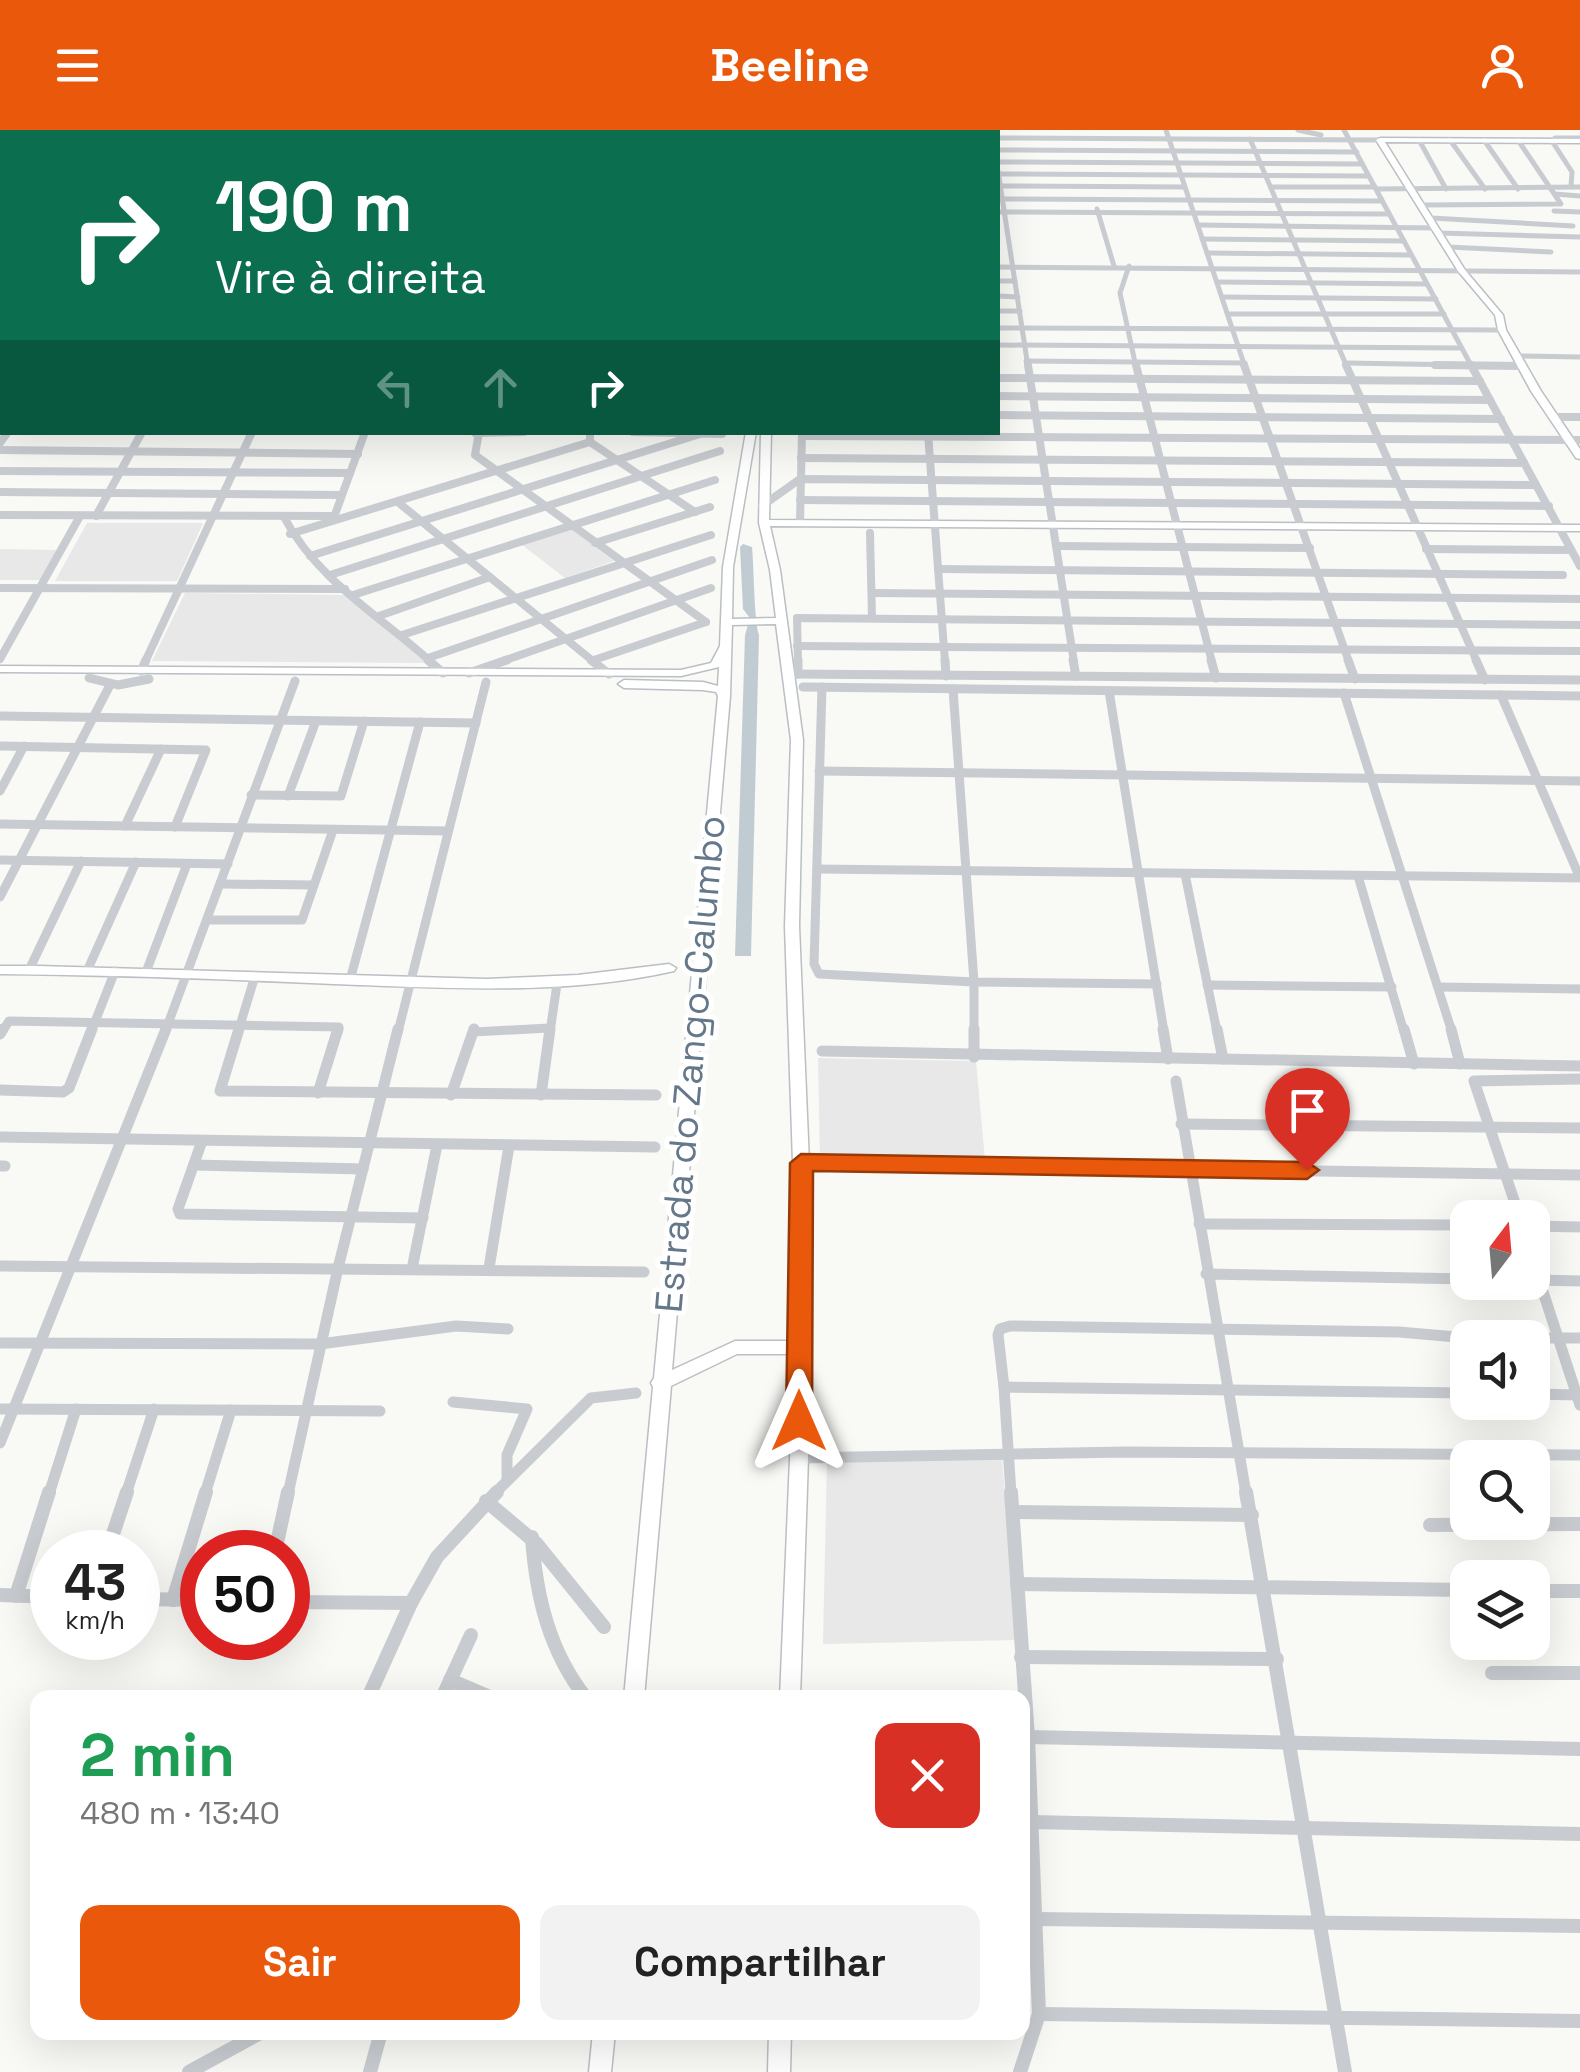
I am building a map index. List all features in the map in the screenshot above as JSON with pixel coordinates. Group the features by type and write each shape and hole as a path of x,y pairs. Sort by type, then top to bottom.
{"street":[{"path":"1078,130 1114,266"},
{"path":"1115,130 1116,138"},
{"path":"1242,130 1284,139 1580,140"},
{"path":"1298,130 1346,140"},
{"path":"1344,130 1346,140 1357,152 1580,566"},
{"path":"1368,130 1436,226 1462,271 1499,315 1502,330 1555,417 1574,440 1580,456"},
{"path":"1000,138 1035,134 1116,138 1254,134"},
{"path":"1166,134 1355,678"},
{"path":"1254,134 1256,151 1305,269 1486,680"},
{"path":"1554,139 1572,172 1571,186"},
{"path":"1418,140 1446,189"},
{"path":"1450,140 1484,189"},
{"path":"1484,140 1518,189"},
{"path":"1421,205 1560,204 1518,140"},
{"path":"1000,150 1357,152"},
{"path":"1000,162 1362,164"},
{"path":"1000,173 1368,176"},
{"path":"1076,676 1000,186 1184,187"},
{"path":"1271,187 1580,187"},
{"path":"1555,194 1580,196"},
{"path":"1000,199 1382,201"},
{"path":"1554,211 1580,212"},
{"path":"1001,212 1390,214"},
{"path":"1000,225 1006,225"},
{"path":"1198,225 1573,226"},
{"path":"1436,226 1580,237"},
{"path":"1547,236 1558,272"},
{"path":"1000,238 1008,238"},
{"path":"1202,240 1404,241"},
{"path":"1448,247 1552,252"},
{"path":"1000,251 1010,251"},
{"path":"1208,253 1412,255"},
{"path":"1129,266 1120,289 1131,344 1168,503 1216,678"},
{"path":"1000,267 1580,272"},
{"path":"1000,281 1015,281"},
{"path":"1218,282 1426,284"},
{"path":"1000,296 1018,296"},
{"path":"1222,297 1436,299"},
{"path":"1000,311 1020,311"},
{"path":"1228,314 1444,314"},
{"path":"1000,328 1502,330"},
{"path":"1000,345 1462,348"},
{"path":"1346,364 1472,365 1580,357"},
{"path":"1026,361 1246,363"},
{"path":"1000,378 1480,381"},
{"path":"1000,396 1490,400"},
{"path":"1000,415 1501,419"},
{"path":"1555,417 1580,417"},
{"path":"96,516 140,435"},
{"path":"90,678 127,686 145,675 178,589 251,435"},
{"path":"334,518 364,435"},
{"path":"476,435 473,453 706,622 594,660"},
{"path":"310,556 697,435"},
{"name":"Estrada do Zango-Calumbo","path":"635,1690 724,696 731,541 750,435"},
{"path":"766,435 762,506 793,674 797,740 792,926 801,1163 799,1458 790,1690"},
{"path":"800,522 802,435"},
{"path":"946,676 928,435 1574,440"},
{"path":"290,534 498,472 590,437 696,512"},
{"path":"0,447 358,454"},
{"path":"330,575 720,451"},
{"path":"801,458 1524,463"},
{"path":"0,471 350,473"},
{"path":"762,506 800,479 1536,485"},
{"path":"354,596 715,480"},
{"path":"0,492 340,495"},
{"path":"800,500 1548,506"},
{"path":"399,503 609,674"},
{"path":"594,543 710,507"},
{"path":"0,515 334,518"},
{"path":"0,659 80,516"},
{"path":"284,517 290,534 310,556 443,673"},
{"path":"764,523 1580,528"},
{"path":"870,533 872,618"},
{"path":"402,636 710,534"},
{"path":"1056,546 1310,548"},
{"path":"1426,549 1571,550"},
{"path":"428,658 712,560"},
{"path":"938,569 1563,576"},
{"path":"379,616 490,577"},
{"path":"0,588 344,589"},
{"path":"468,673 711,588"},
{"path":"872,593 1580,599"},
{"path":"793,674 797,618 1580,625"},
{"path":"727,622 781,622"},
{"path":"0,677 609,674 704,670 718,661 726,644"},
{"path":"797,646 1344,647 1580,652"},
{"path":"0,669 296,681 703,686 721,690 724,696"},
{"path":"793,674 1580,680"},
{"path":"0,1443 6,1409 40,1343 189,972 296,681"},
{"path":"279,1530 303,1410 486,682"},
{"path":"0,897 110,685"},
{"path":"803,687 1580,696"},
{"path":"822,687 814,964 819,974 974,982 1156,984"},
{"path":"953,689 974,982 974,1057"},
{"path":"1108,690 1168,1059"},
{"path":"1344,693 1440,987 1460,1064"},
{"path":"817,869 1580,878 1501,695"},
{"path":"0,716 476,723"},
{"path":"288,796 316,721"},
{"path":"252,795 341,796 364,721"},
{"path":"350,980 420,722"},
{"path":"0,746 207,752 175,827"},
{"path":"0,790 24,746"},
{"path":"125,826 160,749"},
{"path":"819,771 1580,781"},
{"path":"0,824 448,832"},
{"path":"208,920 300,921 332,830"},
{"path":"0,860 228,864"},
{"path":"29,970 81,861"},
{"path":"86,971 136,862"},
{"path":"146,972 187,864"},
{"path":"1185,874 1222,1059"},
{"path":"1358,876 1414,1064"},
{"path":"221,884 314,886"},
{"path":"0,970 189,972 410,984 557,984 669,968"},
{"path":"0,1090 67,1090 115,972"},
{"path":"255,976 220,1091 656,1096"},
{"path":"541,1095 557,984"},
{"path":"1207,985 1392,987"},
{"path":"1440,987 1580,990"},
{"path":"0,1034 10,1021 339,1026 318,1093"},
{"path":"451,1095 474,1029 549,1028"},
{"path":"822,1051 1580,1066"},
{"path":"1514,1200 1474,1088 1478,1078 1580,1079"},
{"path":"1176,1080 1206,1274 1252,1515 1346,2072"},
{"path":"1181,1124 1580,1128"},
{"path":"0,1137 655,1147"},
{"path":"202,1141 178,1209 180,1214 422,1218"},
{"path":"412,1269 438,1144"},
{"path":"488,1268 509,1146"},
{"path":"801,1163 1580,1175"},
{"path":"194,1165 363,1169"},
{"path":"1199,1224 1450,1225"},
{"path":"1550,1226 1580,1227"},
{"path":"0,1266 644,1272"},
{"path":"1206,1274 1450,1279"},
{"path":"1550,1280 1580,1280"},
{"path":"1543,1300 1579,1398 1550,1396"},
{"path":"0,1343 320,1344 456,1326 508,1329"},
{"path":"1025,1690 1000,1330 1010,1326 1399,1332 1450,1336"},
{"path":"1550,1338 1580,1338"},
{"path":"660,1383 735,1348 799,1347"},
{"path":"1004,1387 1450,1393"},
{"path":"372,1690 410,1604 437,1557 486,1500 591,1398 636,1393"},
{"path":"453,1402 527,1410 507,1455 507,1479"},
{"path":"6,1409 380,1410"},
{"path":"16,1596 76,1409"},
{"path":"114,1530 154,1409"},
{"path":"174,1600 231,1410"},
{"path":"799,1458 1241,1453 1580,1455"},
{"path":"486,1500 532,1536 604,1626"},
{"path":"1014,1512 1252,1515"},
{"path":"1430,1524 1580,1524"},
{"path":"532,1536 536,1577 558,1651 563,1666 580,1690"},
{"path":"1018,1584 1450,1590"},
{"path":"1550,1590 1580,1591"},
{"path":"0,1596 30,1596"},
{"path":"160,1599 180,1600"},
{"path":"310,1602 410,1604"},
{"path":"446,1690 471,1635"},
{"path":"1022,1656 1277,1659"},
{"path":"1492,1673 1580,1673"},
{"path":"450,1680 473,1690"},
{"path":"1030,1737 1580,1749"},
{"path":"1020,2072 1039,2014 1030,1794"},
{"path":"1031,1822 1580,1834"},
{"path":"1036,1920 1580,1926"},
{"path":"1039,2014 1580,2021"},
{"path":"189,2072 235,2040"},
{"path":"370,2072 380,2040"},
{"path":"600,2072 603,2040"},
{"path":"779,2072 780,2040"}],"shaded area":[{"path":"87,523 203,523 177,581 55,581"},
{"path":"569,528 614,561 565,578 521,544"},
{"path":"743,544 752,547 759,635 751,956 735,956 745,635 750,618 743,609"},
{"path":"0,549 57,550 40,580 0,580"},
{"path":"185,593 345,595 427,663 152,661"},
{"path":"818,1058 976,1061 985,1160 820,1159"},
{"path":"1002,1457 1016,1640 823,1644 827,1459"}],"route":[{"path":"799,1421 801,1163 1307,1170"}]}
